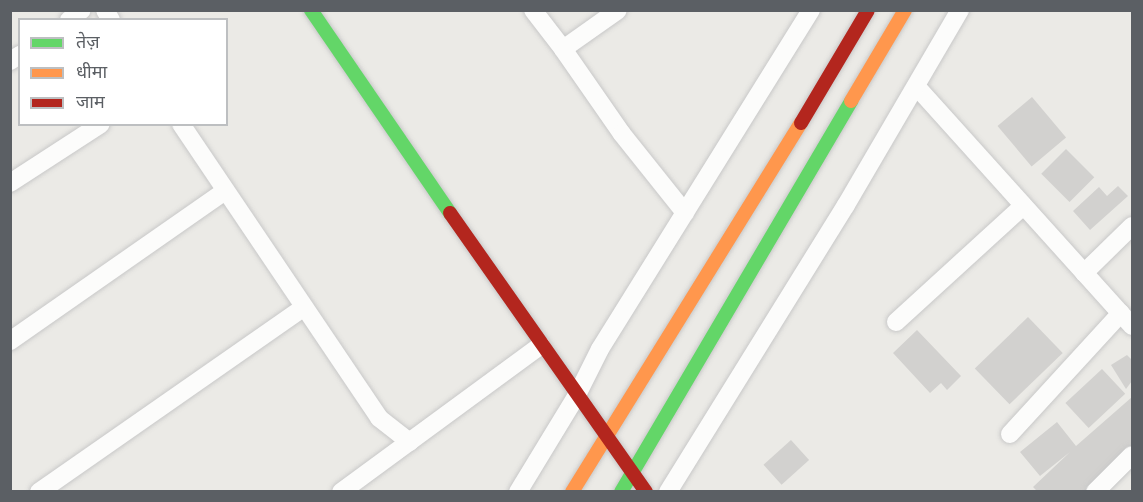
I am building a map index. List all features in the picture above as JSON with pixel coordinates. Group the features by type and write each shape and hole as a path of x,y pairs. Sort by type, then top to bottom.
{"street":[{"path":"311,10 541,345 646,492"},
{"path":"532,10 563,49 647,168 685,213"},
{"path":"563,49 618,10"},
{"path":"518,492 577,396 600,349 811,10"},
{"path":"572,492 762,190 868,10"},
{"path":"621,492 905,10"},
{"path":"668,492 846,205 960,10"},
{"path":"916,86 1127,320 1010,434"},
{"path":"11,184 98,126"},
{"path":"182,126 379,418 410,442"},
{"path":"10,341 225,190"},
{"path":"896,322 1023,206"},
{"path":"1084,273 1132,226"},
{"path":"39,492 303,308"},
{"path":"341,492 541,345"},
{"path":"1095,492 1132,455"}],"building":[{"path":"1032,97 1066,138 1032,167 998,126"},
{"path":"1066,149 1094,177 1070,202 1041,174"},
{"path":"1118,186 1128,196 1090,230 1073,211 1099,187 1107,196"},
{"path":"1028,317 1063,353 1010,404 975,368"},
{"path":"917,330 961,376 947,390 941,383 930,393 893,353"},
{"path":"1127,355 1132,360 1132,381 1126,389 1111,365"},
{"path":"1102,369 1125,394 1089,428 1065,403"},
{"path":"1132,397 1132,449 1086,492 1038,492 1033,487 1070,452 1040,476 1020,452 1057,422 1076,446"},
{"path":"791,440 809,460 782,485 764,465"}],"traffic: fast":[{"path":"311,10 450,213"},
{"path":"621,492 851,101"}],"traffic: slow":[{"path":"851,101 905,10"},
{"path":"572,492 801,123"}],"traffic: jam":[{"path":"801,123 868,10"},
{"path":"450,213 646,492"}]}
